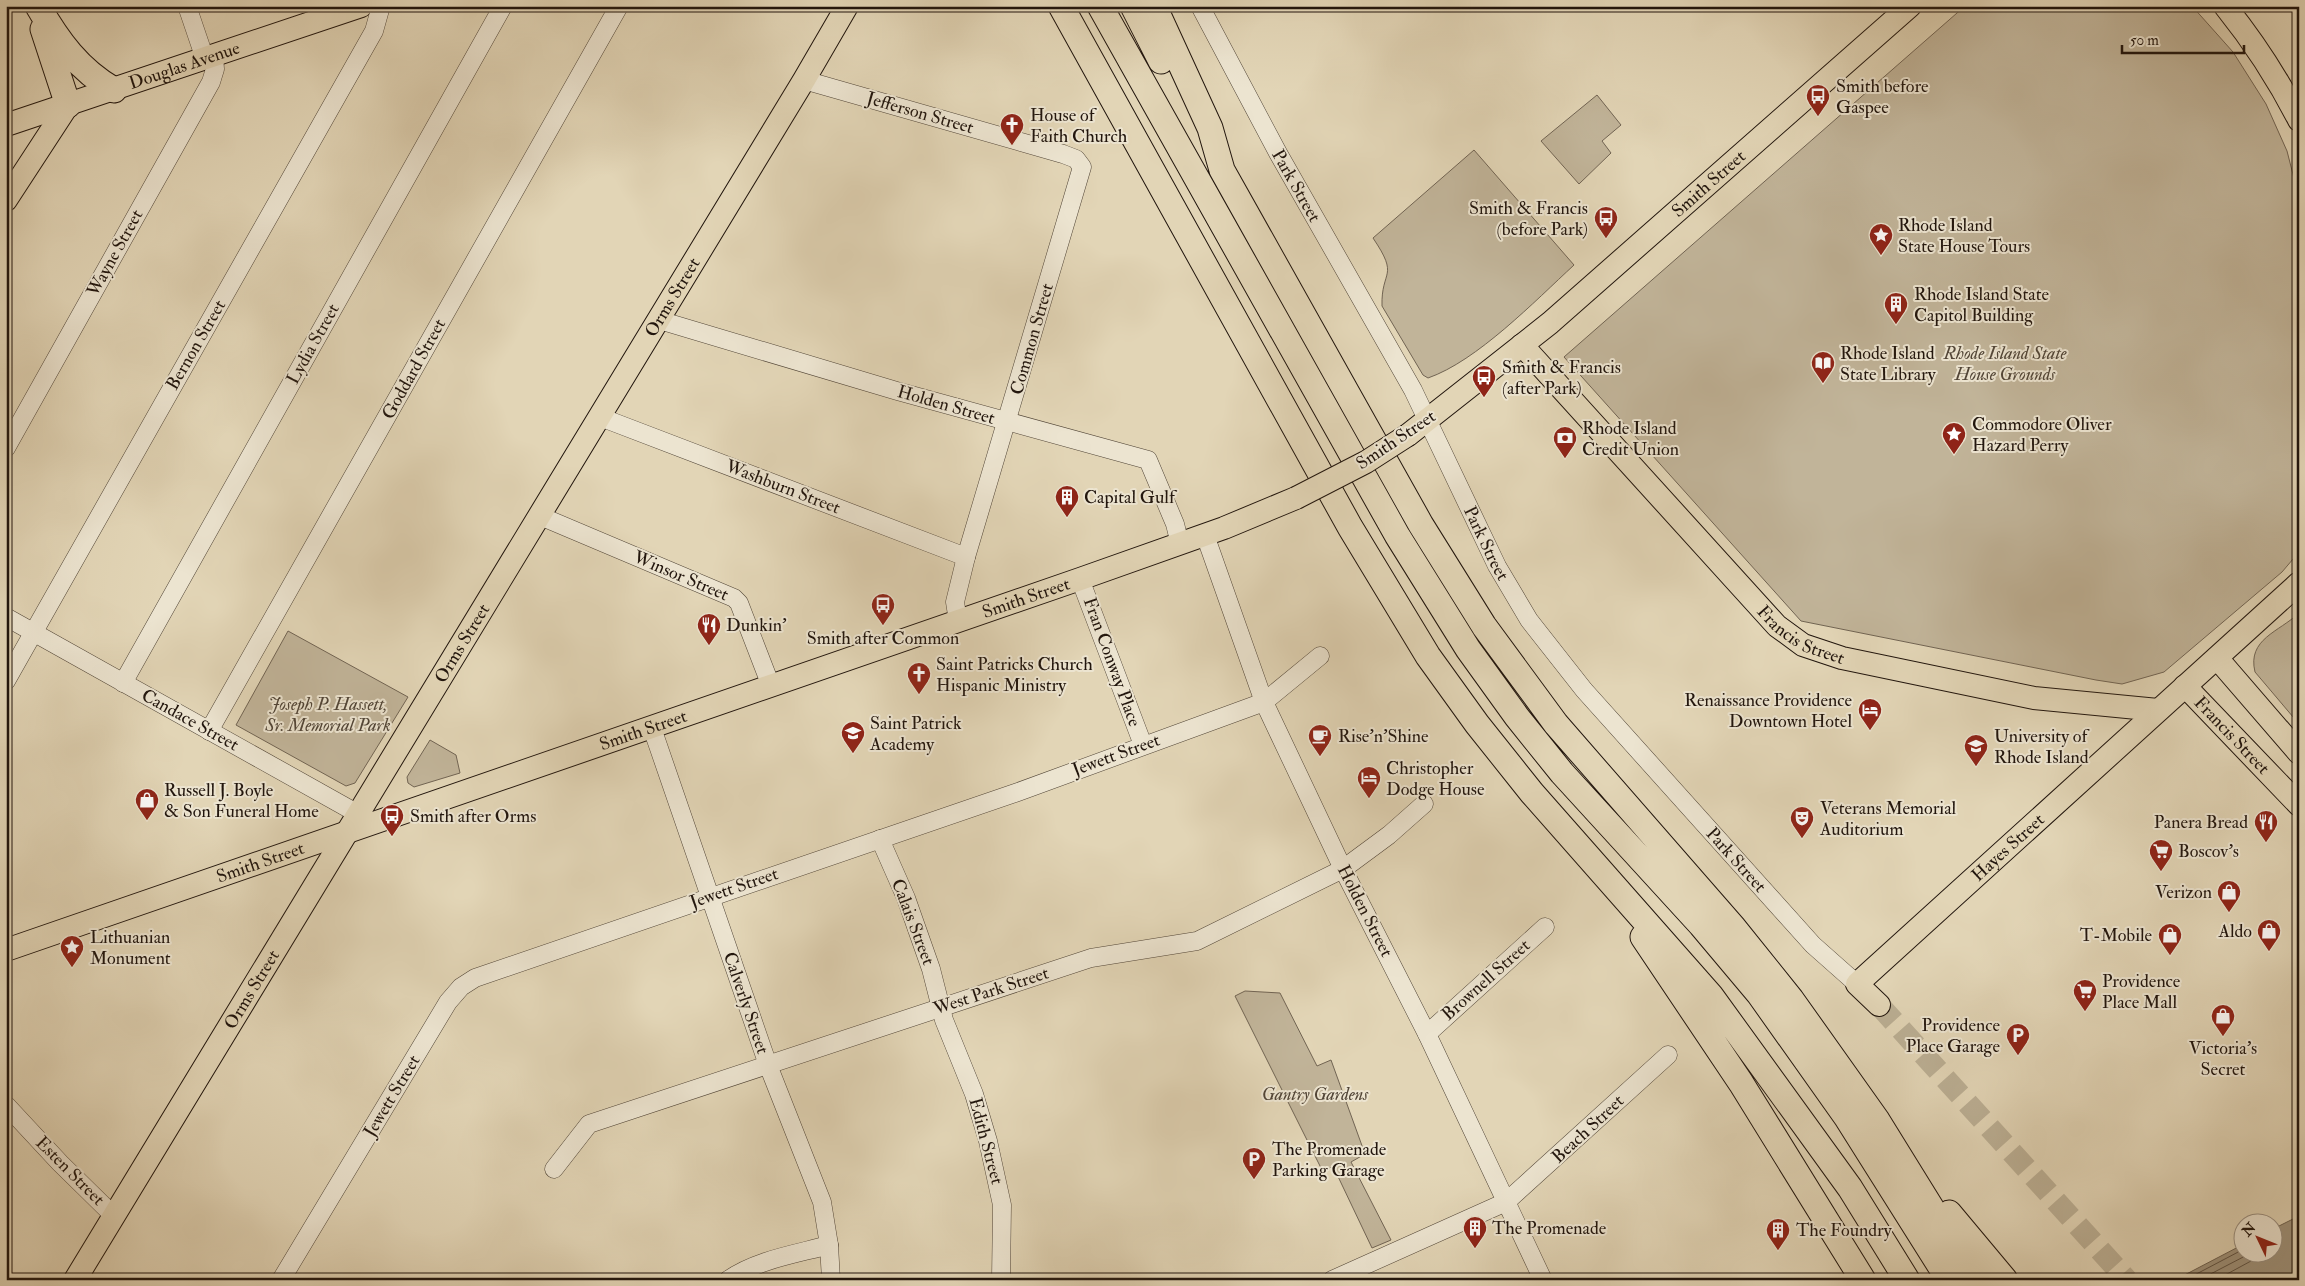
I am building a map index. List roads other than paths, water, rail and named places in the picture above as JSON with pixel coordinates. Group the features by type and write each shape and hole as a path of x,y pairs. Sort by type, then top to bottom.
{"highway":[{"path":"37,6 72,57 88,73 114,90"},
{"path":"37,6 68,105"},
{"path":"1048,6 1116,108"},
{"path":"1061,6 1350,527 1411,630 1495,748 1692,973 1747,1044 1850,1188 1907,1280"},
{"path":"1100,6 1397,535 1468,649 1517,717 1554,763 1610,828 1701,925 1758,994 1847,1118 1949,1280"},
{"path":"1133,6 1222,170 1421,525 1457,585 1502,652 1575,747 1715,906 1772,975 1827,1048 1893,1146 1976,1280"},
{"path":"1154,6 1210,128 1222,170"},
{"path":"1593,862 1741,1082 1863,1280"},
{"path":"1893,1146 2005,1280"}],"main road":[{"name":"Douglas Avenue","path":"6,125 361,6"},
{"name":"Orms Street","path":"75,1280 360,822 540,516 847,6"},
{"name":"Smith Street","path":"6,950 360,822 652,728 1206,535 1296,498 1366,462 1408,435 1522,345 1910,6"},
{"path":"2225,6 2256,46 2278,79 2299,120"},
{"path":"6,200 68,105"},
{"name":"Francis Street","path":"1522,345 1777,626 1802,644 1842,658 2034,698 2158,710 2217,658 2299,753"},
{"path":"2217,658 2299,583"},
{"name":"Francis Street","path":"2185,686 2299,805"},
{"name":"Hayes Street","path":"1857,984 2158,710"},
{"name":"Park Street","path":"1857,984 1879,1005"}],"street":[{"path":"187,6 210,58"},
{"name":"Bernon Street","path":"6,681 374,31 381,6"},
{"name":"Lydia Street","path":"123,683 503,6"},
{"name":"Goddard Street","path":"209,731 619,6"},
{"name":"Park Street","path":"1200,6 1273,144 1428,420 1497,566 1537,631 1584,690 1813,945 1857,984"},
{"name":"Wayne Street","path":"6,448 211,82 215,69 210,58"},
{"name":"Jefferson Street","path":"804,80 1064,154 1076,159 1082,168 1082,174"},
{"name":"Common Street","path":"958,621 955,602 966,557 1082,174"},
{"name":"Holden Street","path":"659,320 1008,422 1148,460 1175,524 1180,544"},
{"name":"Washburn Street","path":"600,417 966,557"},
{"name":"Winsor Street","path":"540,516 734,598 759,652 771,686"},
{"name":"Holden Street","path":"1206,535 1264,702 1343,869 1427,1034 1543,1280"},
{"name":"Fran Conway Place","path":"1080,579 1143,745"},
{"name":"Candace Street","path":"6,617 209,731 360,822"},
{"name":"Jewett Street","path":"281,1280 448,1002 461,987 484,975 1018,792 1264,702 1320,656"},
{"name":"Calverly Street","path":"652,728 768,1065 822,1202 829,1245 831,1280"},
{"name":"West Park Street","path":"554,1169 589,1124 1091,958 1197,941 1343,869 1389,835 1424,804"},
{"name":"Calais Street","path":"880,840 906,898 942,1007"},
{"name":"Brownell Street","path":"1427,1034 1546,927"},
{"name":"Edith Street","path":"942,1007 944,1020 974,1094 1002,1204 1001,1280"},
{"name":"Beach Street","path":"1506,1202 1668,1055"},
{"name":"Esten Street","path":"6,1105 60,1163 114,1216"},
{"path":"1332,1280 1506,1202"},
{"path":"728,1280 735,1274 771,1261 829,1245"}],"water":[{"path":"2299,1216 2299,1280 2175,1280 2232,1250 2232,1264 2282,1264 2282,1224"}],"tunnel":[{"path":"1879,1005 2127,1280"}],"railway":[{"path":"2296,6 2299,11"}],"place":[{"name":"Smith before Gaspee","path":"1818,117"},
{"name":"House of Faith Church","path":"1012,146"},
{"name":"Smith & Francis (before Park)","path":"1606,239"},
{"name":"Rhode Island State House Tours","path":"1881,256"},
{"name":"Rhode Island State Capitol Building","path":"1896,325"},
{"name":"Rhode Island State Library","path":"1823,384"},
{"name":"Smith & Francis (after Park)","path":"1484,398"},
{"name":"Commodore Oliver Hazard Perry","path":"1954,455"},
{"name":"Rhode Island Credit Union","path":"1565,459"},
{"name":"Capital Gulf","path":"1067,518"},
{"name":"Smith after Common","path":"883,626"},
{"name":"Dunkin'","path":"709,646"},
{"name":"Saint Patricks Church Hispanic Ministry","path":"919,695"},
{"name":"Renaissance Providence Downtown Hotel","path":"1870,731"},
{"name":"Saint Patrick Academy","path":"853,754"},
{"name":"Rise'n'Shine","path":"1320,757"},
{"name":"University of Rhode Island","path":"1976,767"},
{"name":"Christopher Dodge House","path":"1369,799"},
{"name":"Russell J. Boyle & Son Funeral Home","path":"147,821"},
{"name":"Smith after Orms","path":"392,837"},
{"name":"Veterans Memorial Auditorium","path":"1802,839"},
{"name":"Panera Bread","path":"2266,843"},
{"name":"Boscov's","path":"2161,872"},
{"name":"Verizon","path":"2229,913"},
{"name":"Aldo","path":"2269,952"},
{"name":"T-Mobile","path":"2170,956"},
{"name":"Lithuanian Monument","path":"72,968"},
{"name":"Providence Place Mall","path":"2085,1012"},
{"name":"Victoria's Secret","path":"2223,1037"},
{"name":"Providence Place Garage","path":"2018,1056"},
{"name":"The Promenade Parking Garage","path":"1254,1180"},
{"name":"The Promenade","path":"1475,1249"},
{"name":"The Foundry","path":"1778,1251"}],"park label":[{"name":"Rhode Island State House Grounds","path":"2005,363"},
{"name":"Joseph P. Hassett, Sr. Memorial Park","path":"328,714"},
{"name":"Gantry Gardens","path":"1315,1094"}]}
